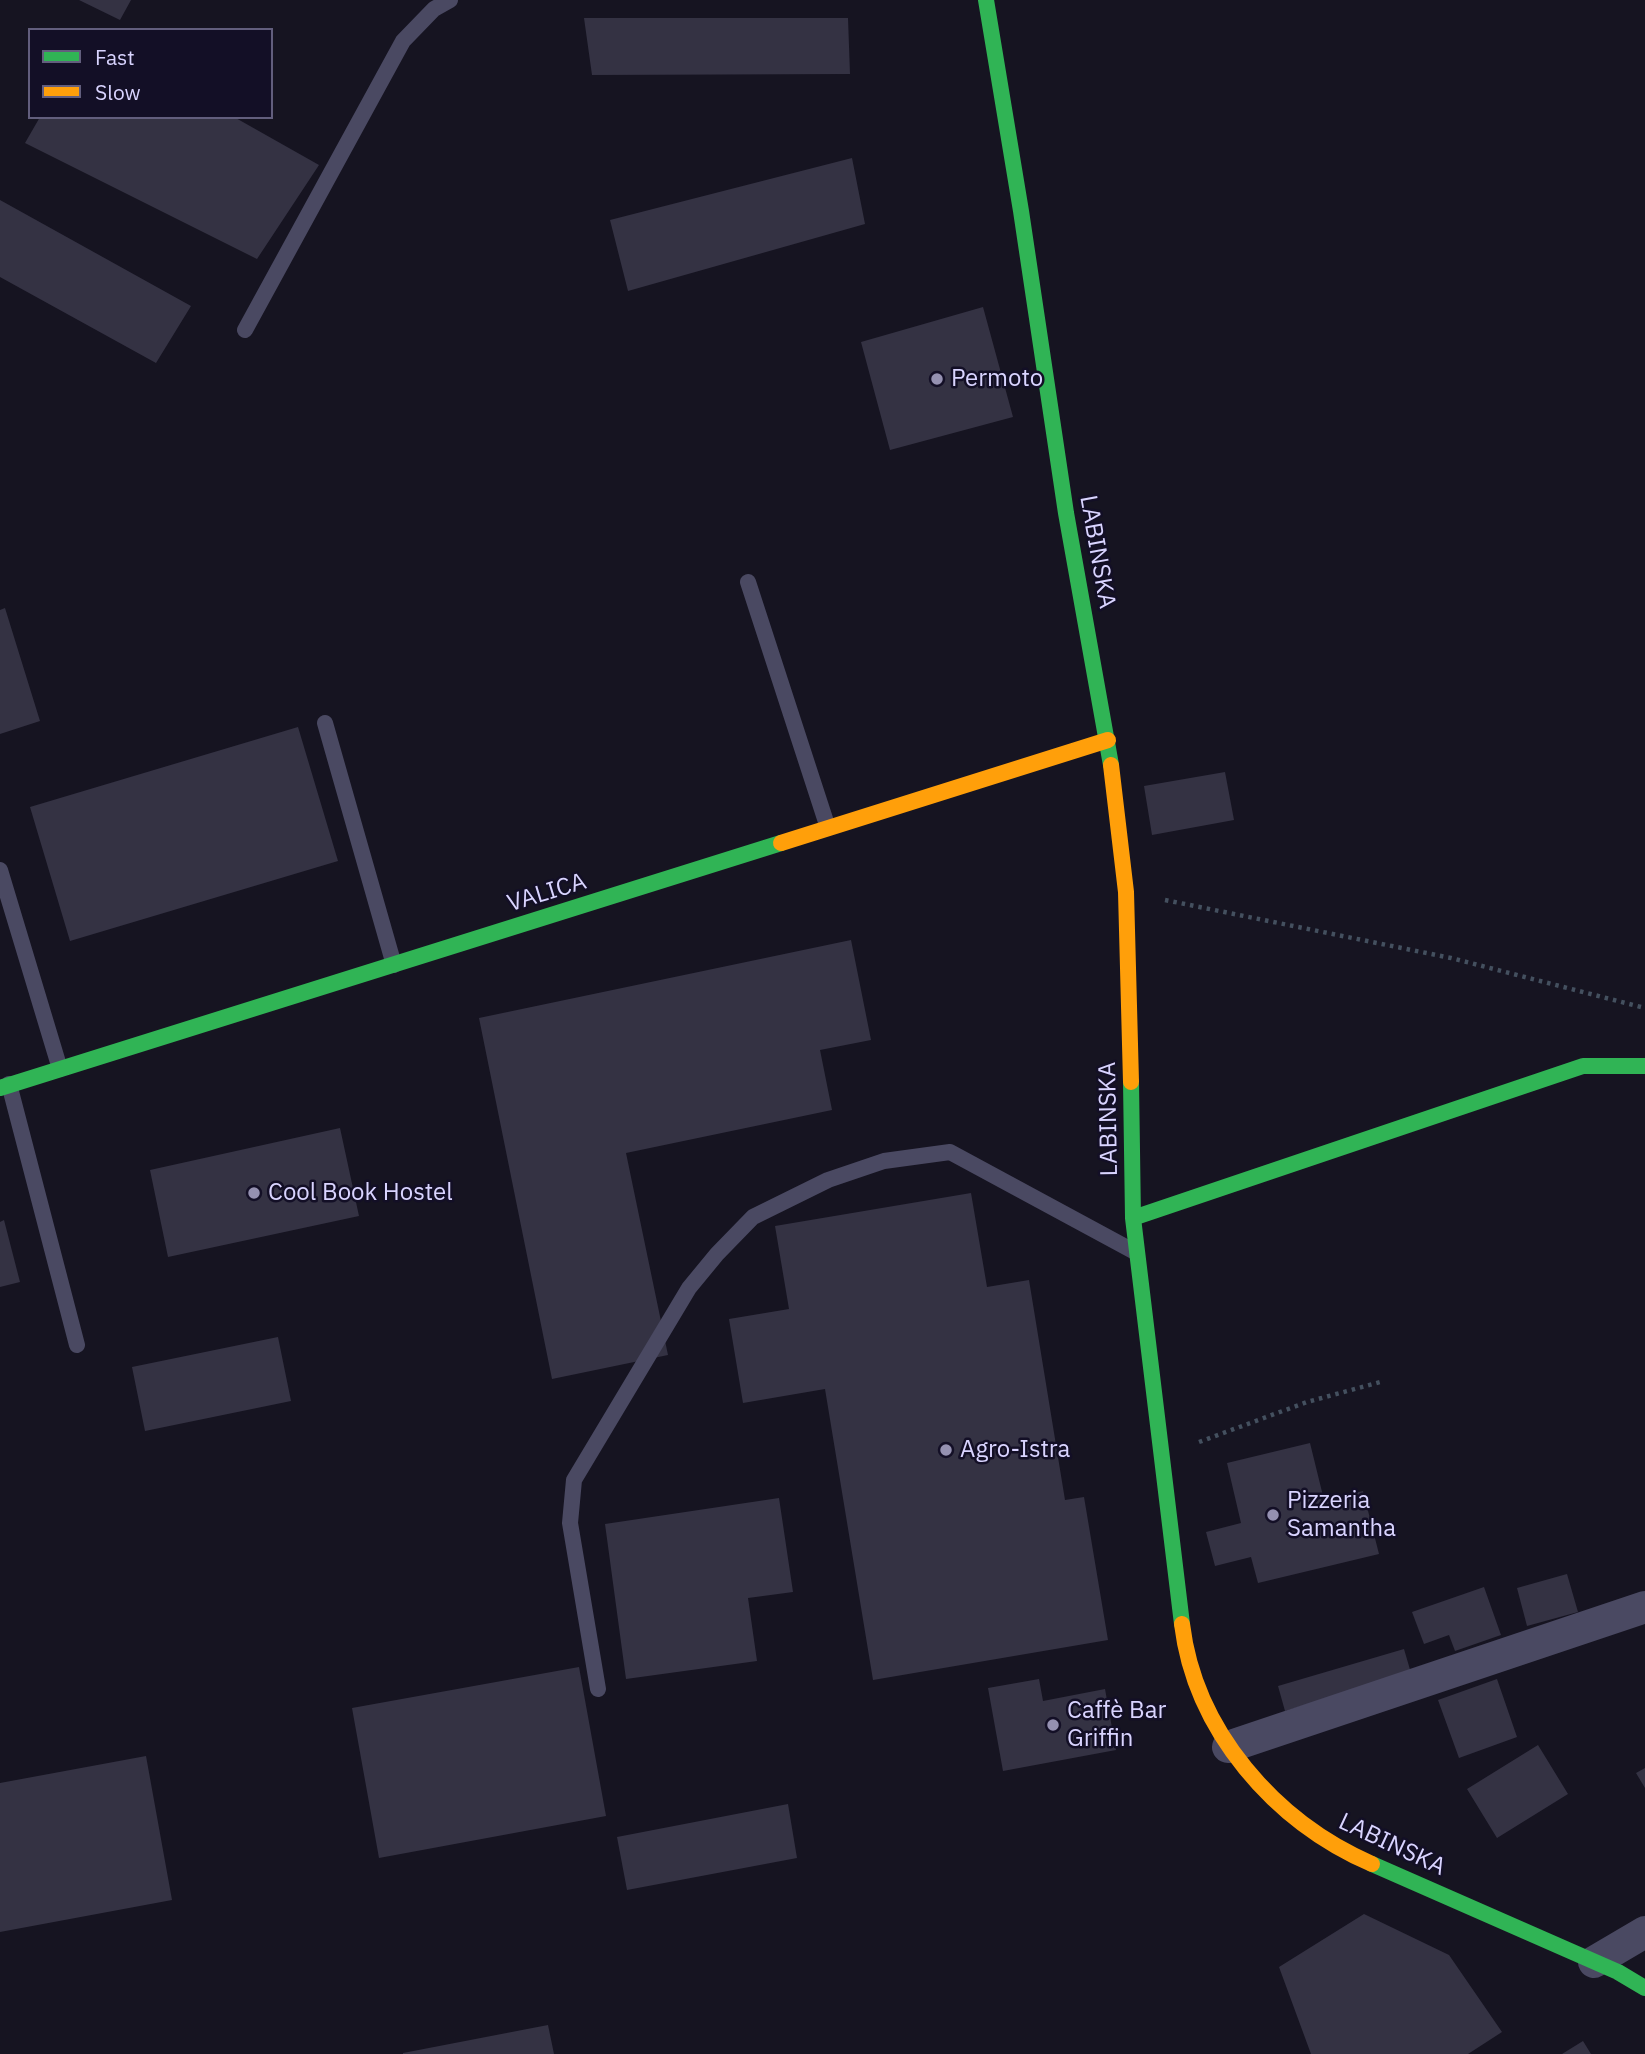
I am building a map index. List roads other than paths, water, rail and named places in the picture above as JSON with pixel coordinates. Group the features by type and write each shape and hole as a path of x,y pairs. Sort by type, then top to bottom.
{"street":[{"name":"LABINSKA","path":"986,0 1066,513 1108,740 1126,892 1133,1218 1185,1649 1194,1683 1209,1717 1228,1747 1281,1807 1317,1835 1351,1855 1618,1972 1645,1989"},
{"name":"VALICA","path":"5,1086 1108,740"},
{"path":"1133,1218 1583,1066 1645,1066"},
{"path":"1228,1747 1645,1606"},
{"path":"1594,1962 1645,1932"}],"lane":[{"path":"245,330 403,41 434,9 450,0"},
{"path":"748,582 828,828"},
{"path":"325,723 394,965"},
{"path":"0,870 60,1069"},
{"path":"5,1086 77,1345"},
{"path":"598,1689 570,1523 574,1480 689,1287 753,1217 828,1180 884,1161 950,1152 1138,1253"}],"place":[{"name":"Permoto","path":"937,379"},
{"name":"Cool Book Hostel","path":"254,1193"},
{"name":"Agro-Istra","path":"946,1450"},
{"name":"Pizzeria Samantha","path":"1273,1515"},
{"name":"Caffè Bar Griffin","path":"1053,1725"}]}
